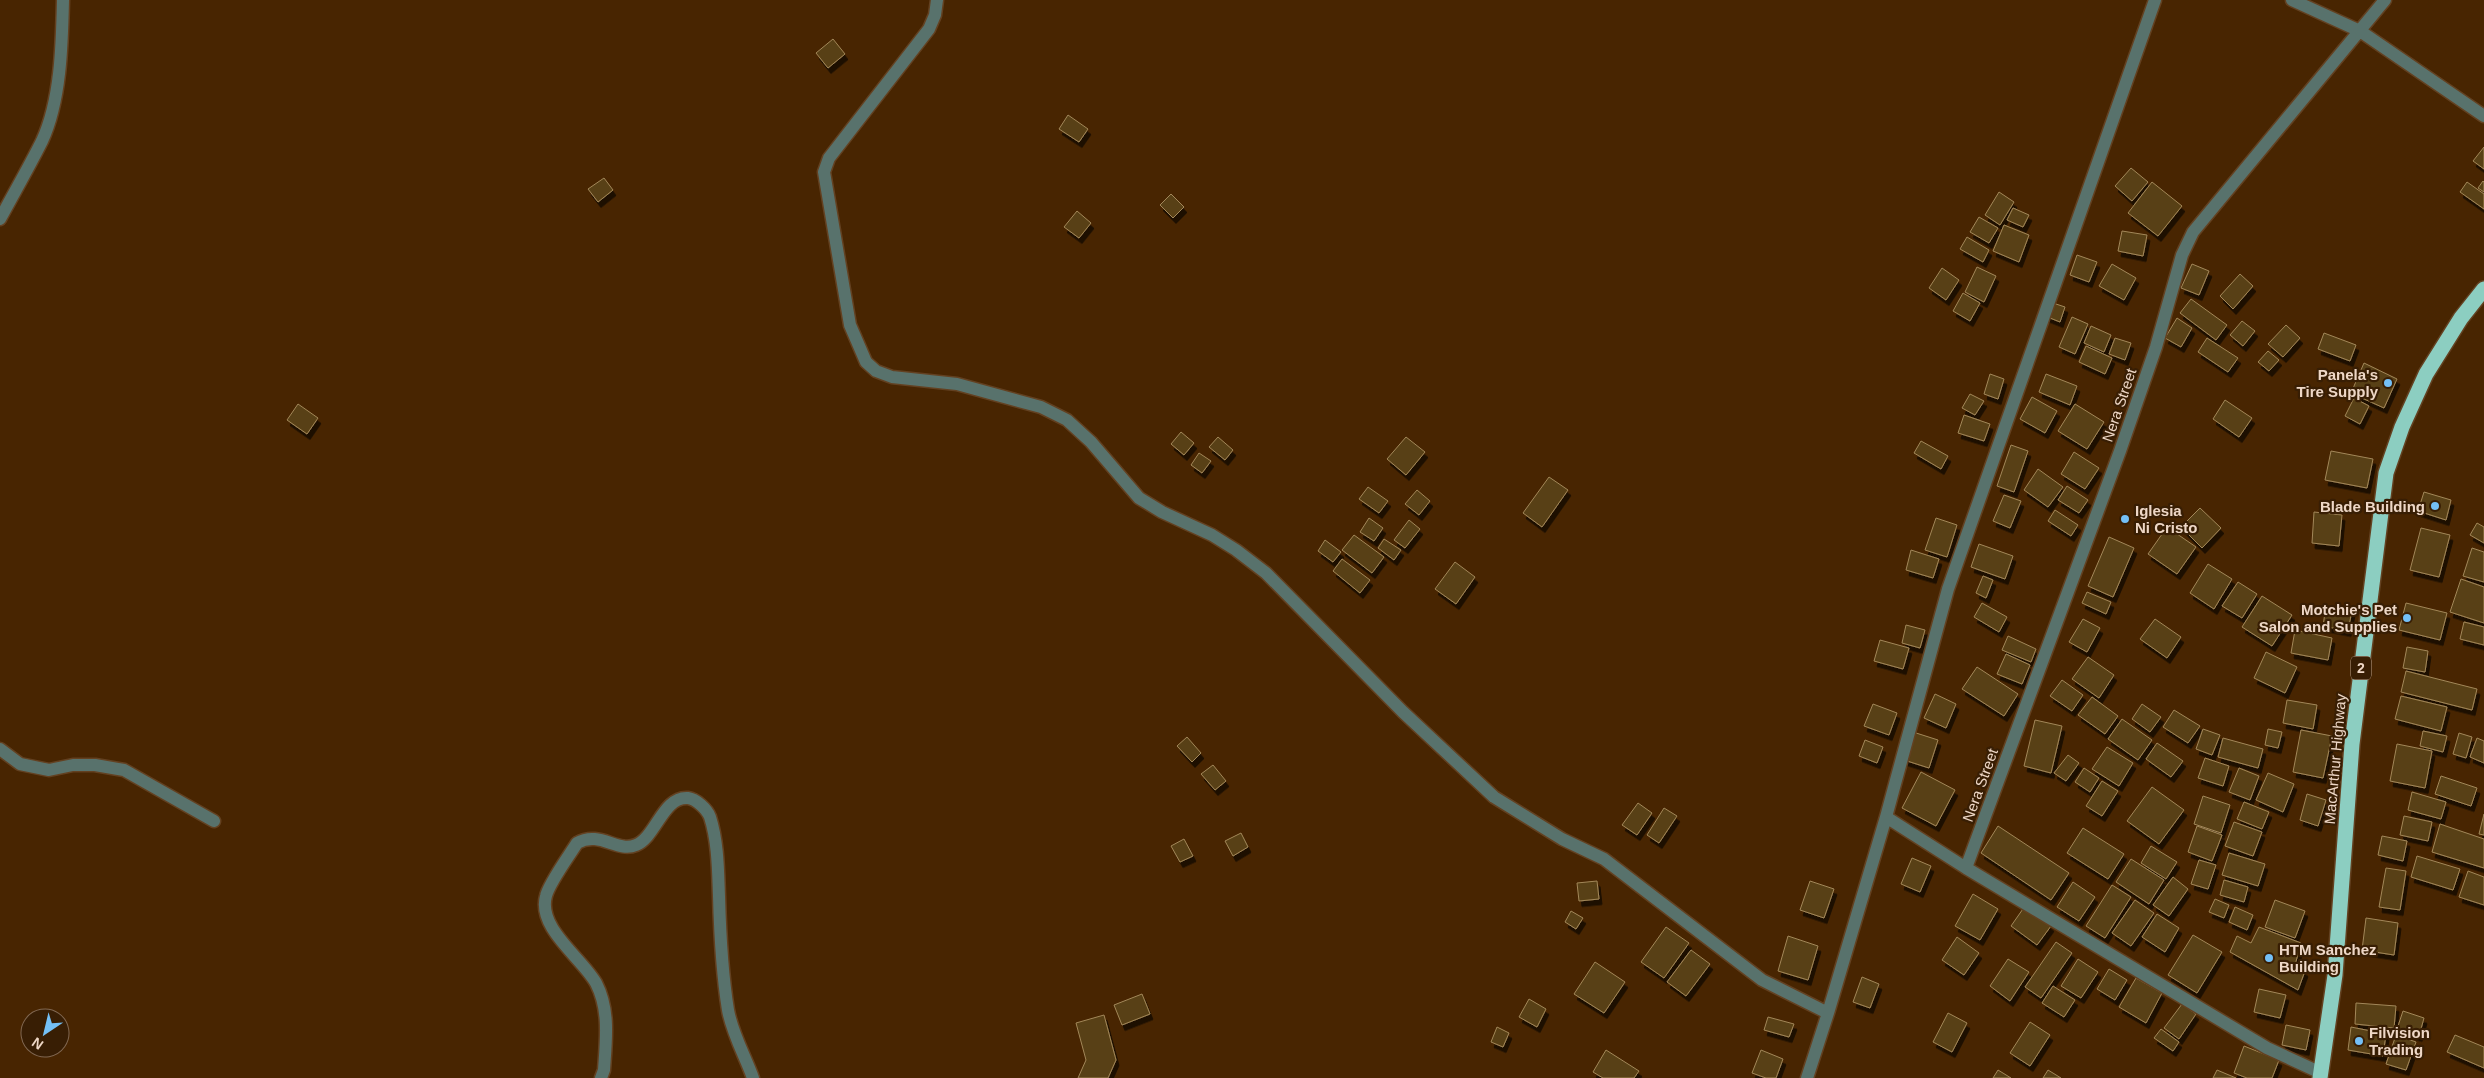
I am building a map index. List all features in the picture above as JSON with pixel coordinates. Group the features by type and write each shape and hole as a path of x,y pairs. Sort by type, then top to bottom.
{"highway":[{"name":"MacArthur Highway","path":"2321,1076 2335,975 2352,744 2386,473 2402,427 2426,374 2461,318 2484,289"}],"street":[{"path":"0,219 43,139 56,93 62,53 63,0"},
{"path":"937,0 935,15 929,29 829,158 824,172 850,325 866,362 876,370 892,377 956,384 1041,407 1067,420 1091,442 1139,498 1162,512 1212,535 1236,550 1266,574 1403,712 1494,797 1562,839 1610,863 1665,908 1762,980 1798,1000 1828,1013"},
{"path":"1807,1078 1886,817 1948,589 2155,0"},
{"path":"2292,0 2360,31 2484,116"},
{"name":"Nera Street","path":"1966,868 2120,451 2156,347 2182,255 2193,232 2384,0"},
{"path":"0,749 20,764 49,770 73,765 94,765 124,770 214,820"},
{"path":"601,1078 604,1070 607,1014 596,984 548,923 545,909 546,895 577,843 586,838 595,838 625,846 636,845 673,804 679,799 689,798 700,804 710,815 717,851 720,932 728,1012 753,1078"},
{"path":"1886,817 1966,868 2267,1048 2321,1076"}],"building":[{"path":"833,39 845,54 828,68 816,53"},
{"path":"1068,115 1088,129 1079,142 1059,129"},
{"path":"2484,147 2484,169 2473,161"},
{"path":"2131,168 2148,182 2132,201 2115,186"},
{"path":"604,178 613,190 598,202 588,189"},
{"path":"2152,182 2182,206 2158,236 2128,213"},
{"path":"2467,182 2484,194 2484,209 2460,192"},
{"path":"2484,182 2484,192 2478,188"},
{"path":"1999,192 2014,202 2000,225 1985,215"},
{"path":"1171,194 1184,207 1173,218 1160,205"},
{"path":"2013,208 2029,215 2023,227 2007,220"},
{"path":"1077,211 1091,223 1079,238 1064,227"},
{"path":"1979,217 1998,228 1989,243 1970,232"},
{"path":"2004,225 2029,235 2019,262 1993,251"},
{"path":"2122,231 2147,235 2143,256 2118,251"},
{"path":"1967,237 1989,250 1983,262 1960,249"},
{"path":"2077,255 2097,262 2089,282 2070,275"},
{"path":"2112,264 2136,278 2124,300 2099,286"},
{"path":"2192,264 2209,271 2199,295 2181,288"},
{"path":"1977,267 1996,276 1984,302 1965,292"},
{"path":"1942,268 1959,280 1946,300 1929,288"},
{"path":"2240,274 2253,286 2233,309 2220,296"},
{"path":"1963,293 1980,303 1970,321 1953,311"},
{"path":"2191,299 2227,325 2216,340 2180,313"},
{"path":"2050,302 2065,307 2060,322 2045,316"},
{"path":"2072,317 2088,324 2075,354 2059,347"},
{"path":"2177,318 2192,328 2181,347 2165,338"},
{"path":"2242,321 2255,331 2243,346 2230,335"},
{"path":"2286,325 2300,338 2283,357 2268,344"},
{"path":"2091,326 2111,335 2104,352 2084,343"},
{"path":"2324,333 2356,345 2350,361 2318,349"},
{"path":"2115,338 2131,343 2125,360 2109,354"},
{"path":"2207,338 2238,358 2228,372 2198,352"},
{"path":"2086,346 2112,358 2105,374 2079,362"},
{"path":"2268,351 2279,360 2269,371 2258,362"},
{"path":"2364,363 2397,379 2384,408 2351,393"},
{"path":"1990,374 2004,379 1998,399 1984,394"},
{"path":"2046,374 2077,386 2070,405 2039,392"},
{"path":"1970,394 1984,401 1975,415 1962,408"},
{"path":"2032,397 2057,411 2045,433 2020,419"},
{"path":"2354,398 2369,406 2360,424 2345,416"},
{"path":"2225,400 2252,418 2239,437 2213,419"},
{"path":"298,404 318,418 307,434 287,420"},
{"path":"2075,404 2104,422 2087,449 2058,431"},
{"path":"1964,415 1990,424 1984,441 1958,433"},
{"path":"1181,432 1194,443 1184,455 1171,444"},
{"path":"1218,437 1233,450 1225,460 1209,447"},
{"path":"1406,437 1425,452 1406,475 1387,459"},
{"path":"1921,441 1948,456 1941,469 1914,453"},
{"path":"2011,445 2028,451 2014,492 1997,486"},
{"path":"2331,451 2373,459 2367,488 2325,480"},
{"path":"2074,452 2099,468 2085,489 2061,474"},
{"path":"1199,453 1211,461 1202,473 1191,465"},
{"path":"2038,469 2063,487 2048,507 2024,490"},
{"path":"1549,477 1568,490 1542,527 1523,513"},
{"path":"2067,486 2088,500 2079,513 2058,500"},
{"path":"1368,487 1388,501 1379,513 1359,499"},
{"path":"1417,490 1430,501 1419,515 1405,504"},
{"name":"Blade Building","path":"2424,492 2451,500 2446,520 2418,511"},
{"path":"2004,495 2021,501 2010,528 1993,521"},
{"path":"2200,508 2221,528 2202,548 2181,527"},
{"path":"2055,510 2078,525 2071,536 2048,521"},
{"path":"2314,512 2342,515 2339,546 2312,543"},
{"path":"1369,518 1383,528 1374,541 1360,532"},
{"path":"1936,518 1957,525 1947,557 1925,550"},
{"path":"1409,520 1420,529 1405,548 1394,540"},
{"path":"2477,523 2484,527 2484,543 2470,535"},
{"path":"2167,527 2196,547 2177,574 2148,554"},
{"path":"2421,528 2450,535 2439,577 2410,570"},
{"path":"1354,535 1384,557 1372,573 1342,550"},
{"path":"2109,537 2134,548 2113,597 2088,586"},
{"path":"1384,539 1401,550 1394,560 1378,548"},
{"path":"1325,540 1341,552 1333,562 1318,551"},
{"path":"1979,544 2013,556 2005,579 1971,567"},
{"path":"2472,548 2484,552 2484,582 2463,576"},
{"path":"1911,550 1939,559 1933,578 1906,570"},
{"path":"1342,559 1370,580 1360,593 1333,571"},
{"path":"1455,562 1475,577 1456,604 1435,589"},
{"path":"2208,564 2232,579 2214,609 2190,593"},
{"path":"1983,576 1993,580 1986,598 1976,593"},
{"path":"2461,579 2484,587 2484,623 2450,612"},
{"path":"2238,582 2257,594 2242,618 2222,606"},
{"path":"2087,592 2111,602 2106,614 2082,603"},
{"path":"2262,596 2292,615 2272,646 2242,627"},
{"path":"1982,603 2007,617 1999,632 1974,617"},
{"path":"2406,603 2447,613 2440,640 2399,630"},
{"path":"2326,606 2352,610 2348,631 2323,626"},
{"path":"2083,619 2100,628 2087,652 2069,642"},
{"path":"2155,619 2181,637 2167,658 2140,639"},
{"path":"2464,622 2484,627 2484,645 2460,639"},
{"path":"1906,625 1925,630 1920,648 1902,643"},
{"path":"2295,630 2332,638 2328,660 2291,653"},
{"path":"2008,636 2036,649 2031,662 2002,650"},
{"path":"1880,640 1909,648 1903,669 1874,661"},
{"path":"2407,647 2428,651 2425,672 2403,668"},
{"path":"2266,652 2297,667 2285,693 2254,678"},
{"path":"2006,654 2030,665 2022,684 1997,674"},
{"path":"2088,657 2114,675 2099,698 2072,679"},
{"path":"1977,667 2018,694 2004,716 1962,689"},
{"path":"2406,671 2477,689 2472,710 2401,692"},
{"path":"2062,680 2083,695 2072,711 2050,696"},
{"path":"1935,694 1956,704 1946,728 1924,718"},
{"path":"2401,696 2447,707 2441,731 2395,719"},
{"path":"2092,697 2118,716 2105,734 2078,715"},
{"path":"2287,700 2317,705 2313,729 2283,723"},
{"path":"1873,704 1897,713 1889,735 1864,726"},
{"path":"2142,704 2161,717 2150,732 2132,719"},
{"path":"2174,710 2200,726 2188,743 2163,727"},
{"path":"2122,719 2152,740 2138,760 2108,739"},
{"path":"2035,720 2062,726 2051,773 2024,766"},
{"path":"2203,729 2220,735 2212,755 2196,749"},
{"path":"2268,729 2282,732 2278,748 2265,745"},
{"path":"2301,730 2332,736 2323,778 2293,772"},
{"path":"2423,731 2447,736 2443,752 2420,746"},
{"path":"1913,732 1938,740 1929,768 1904,760"},
{"path":"2459,733 2472,737 2466,758 2453,754"},
{"path":"1187,737 1201,753 1192,762 1177,746"},
{"path":"2223,738 2263,749 2258,768 2218,757"},
{"path":"2477,738 2484,741 2484,763 2470,757"},
{"path":"1865,740 1883,747 1877,763 1859,756"},
{"path":"2157,743 2183,761 2171,777 2146,759"},
{"path":"2397,744 2432,751 2425,788 2390,781"},
{"path":"2107,747 2133,763 2119,786 2092,769"},
{"path":"2068,755 2079,763 2066,781 2054,773"},
{"path":"2205,758 2229,766 2223,786 2198,778"},
{"path":"1213,765 1226,781 1215,790 1201,774"},
{"path":"2084,768 2099,778 2090,792 2075,782"},
{"path":"2239,768 2259,776 2250,800 2229,792"},
{"path":"1921,772 1955,790 1936,826 1902,808"},
{"path":"2268,773 2294,784 2283,812 2256,800"},
{"path":"2441,776 2477,788 2471,806 2435,794"},
{"path":"2102,781 2118,791 2102,816 2086,806"},
{"path":"2152,787 2184,810 2159,844 2127,821"},
{"path":"2412,792 2446,802 2441,819 2408,810"},
{"path":"2307,794 2326,800 2318,826 2300,820"},
{"path":"2203,796 2230,805 2221,833 2194,824"},
{"path":"2244,802 2269,812 2262,829 2237,819"},
{"path":"1638,803 1652,813 1637,835 1622,825"},
{"path":"1664,808 1677,816 1659,843 1647,835"},
{"path":"2484,814 2484,835 2479,834"},
{"path":"2404,816 2432,822 2428,841 2400,835"},
{"path":"2234,822 2262,832 2253,856 2225,846"},
{"path":"2440,824 2484,839 2484,868 2432,852"},
{"path":"1998,826 2069,873 2051,900 1981,853"},
{"path":"2197,826 2222,835 2212,861 2188,852"},
{"path":"2083,828 2124,854 2108,879 2067,853"},
{"path":"1241,833 1248,847 1233,856 1225,841"},
{"path":"2382,836 2407,841 2403,861 2378,855"},
{"path":"1184,839 1193,856 1180,862 1171,846"},
{"path":"2151,846 2177,862 2166,879 2141,863"},
{"path":"2229,853 2265,864 2258,886 2222,875"},
{"path":"2417,856 2460,869 2453,890 2411,877"},
{"path":"1912,858 1931,866 1920,892 1901,884"},
{"path":"2131,859 2164,880 2149,904 2116,882"},
{"path":"2199,860 2216,865 2208,889 2191,884"},
{"path":"2386,868 2406,871 2400,910 2379,907"},
{"path":"2468,871 2484,877 2484,905 2459,897"},
{"path":"2173,877 2188,889 2169,916 2153,905"},
{"path":"2224,880 2248,887 2244,902 2220,895"},
{"path":"1597,881 1599,899 1579,901 1577,883"},
{"path":"1810,881 1834,889 1824,918 1800,910"},
{"path":"2073,882 2095,897 2079,921 2057,907"},
{"path":"2112,885 2131,897 2105,938 2086,926"},
{"path":"1973,894 1998,909 1980,940 1955,926"},
{"path":"2215,899 2229,905 2224,918 2209,912"},
{"path":"2135,900 2154,913 2131,946 2112,933"},
{"path":"2275,900 2305,911 2295,938 2265,927"},
{"path":"2025,906 2051,926 2037,945 2011,926"},
{"path":"2235,907 2253,915 2247,930 2229,922"},
{"path":"1571,911 1583,918 1576,929 1565,922"},
{"path":"2157,914 2179,928 2165,952 2142,937"},
{"path":"2366,918 2398,923 2394,955 2362,950"},
{"path":"1666,927 1689,943 1664,978 1641,962"},
{"name":"HTM Sanchez Building","path":"2259,927 2301,943 2295,965 2305,971 2298,990 2230,952 2237,936 2251,943"},
{"path":"2193,935 2222,952 2197,993 2168,975"},
{"path":"1788,936 1818,946 1808,980 1778,971"},
{"path":"1957,937 1979,953 1964,975 1942,960"},
{"path":"2056,942 2072,953 2041,998 2025,987"},
{"path":"1691,950 1710,964 1686,996 1667,982"},
{"path":"2008,959 2029,972 2010,1001 1990,986"},
{"path":"2078,959 2098,972 2081,998 2061,986"},
{"path":"1595,962 1625,982 1604,1013 1574,994"},
{"path":"2109,969 2127,980 2115,1000 2097,989"},
{"path":"1862,977 1879,984 1870,1008 1853,1002"},
{"path":"2136,978 2162,993 2146,1023 2119,1007"},
{"path":"2053,986 2075,1000 2064,1017 2042,1003"},
{"path":"2259,989 2286,995 2280,1018 2254,1012"},
{"path":"1142,994 1150,1014 1122,1025 1114,1005"},
{"path":"1529,999 1546,1009 1537,1027 1519,1017"},
{"path":"2356,1003 2396,1006 2394,1028 2355,1024"},
{"path":"2182,1004 2196,1014 2179,1039 2164,1028"},
{"path":"2403,1011 2424,1018 2419,1036 2397,1029"},
{"path":"1948,1013 1967,1023 1952,1052 1933,1042"},
{"path":"1104,1015 1116,1060 1108,1078 1078,1078 1086,1060 1076,1023"},
{"path":"1768,1017 1794,1024 1789,1037 1764,1030"},
{"path":"2030,1022 2050,1035 2030,1066 2010,1053"},
{"path":"2286,1025 2310,1030 2306,1050 2282,1045"},
{"path":"1497,1027 1509,1033 1503,1047 1491,1042"},
{"path":"2351,1027 2386,1034 2383,1056 2348,1050"},
{"path":"2161,1029 2179,1042 2173,1051 2154,1038"},
{"path":"2396,1035 2416,1042 2406,1070 2386,1064"},
{"path":"2455,1035 2484,1047 2484,1068 2447,1052"},
{"path":"2244,1046 2279,1060 2272,1078 2247,1078 2234,1073"},
{"path":"1606,1050 1639,1071 1634,1078 1603,1078 1593,1072"},
{"path":"1761,1050 1783,1059 1776,1078 1766,1078 1752,1073"},
{"path":"1998,1070 2011,1078 1993,1078"},
{"path":"2048,1070 2061,1078 2043,1078"},
{"path":"2217,1070 2236,1078 2213,1078"}],"place":[{"name":"Panela's Tire Supply","path":"2388,383"},
{"name":"Blade Building","path":"2435,506"},
{"name":"Iglesia Ni Cristo","path":"2125,519"},
{"name":"Motchie's Pet Salon and Supplies","path":"2407,618"},
{"name":"HTM Sanchez Building","path":"2269,958"},
{"name":"Filvision Trading","path":"2359,1041"}]}
